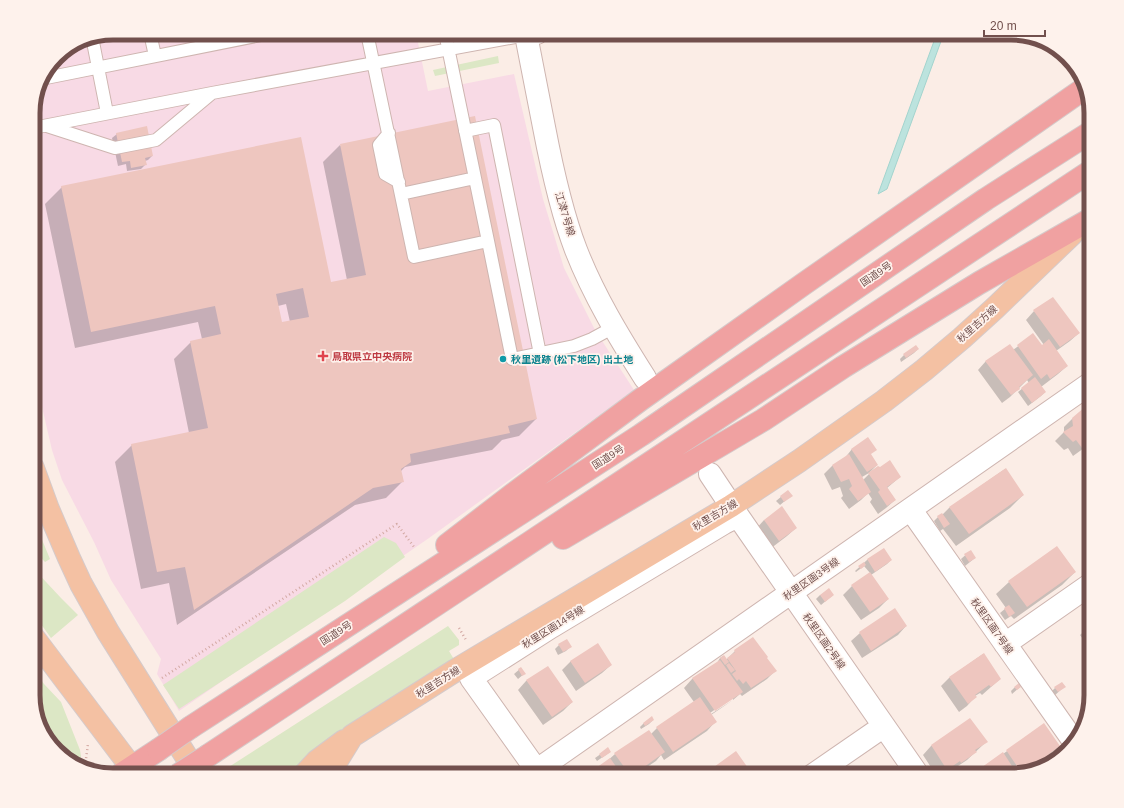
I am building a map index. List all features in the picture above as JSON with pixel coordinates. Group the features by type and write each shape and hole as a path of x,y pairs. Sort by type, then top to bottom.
{"highway":[{"path":"328,638 512,495 640,400 1081,91"},
{"name":"国道9号","path":"131,768 191,727 641,435 986,199 1084,136"},
{"path":"194,768 325,679 1084,176"},
{"path":"325,679 763,420 843,367 979,283 1084,223"}],"main road":[{"name":"秋里吉方線","path":"332,768 352,736 456,670 735,511 799,461 841,432 924,370 995,308 1084,224"},
{"path":"40,486 68,558 81,584 143,689 194,768"},
{"path":"40,647 124,768"},
{"path":"310,768 317,760 352,736"}],"street":[{"name":"江津7号線","path":"531,40 555,182 576,249 590,282 614,328 645,378"},
{"name":"秋里区画3号線","path":"544,768 1084,388"},
{"path":"710,474 735,511"},
{"name":"秋里区画7号線","path":"911,510 1071,737"},
{"name":"秋里区画2号線","path":"735,511 913,768"},
{"name":"秋里区画14号線","path":"532,768 471,678 578,611 724,523 735,511"},
{"path":"1005,644 1084,589"},
{"path":"823,768 884,726"}],"lane":[{"path":"152,40 155,56"},
{"path":"207,40 208,46"},
{"path":"51,75 236,40"},
{"path":"368,40 389,132 414,257 488,241"},
{"path":"446,40 512,359 565,349 584,343 614,328"},
{"path":"40,127 497,40"},
{"path":"93,42 107,113"},
{"path":"40,127 115,148 156,140 212,93"},
{"path":"465,131 494,125 540,354"},
{"path":"400,188 475,178"}],"path":[{"path":"143,689 283,600 398,524 414,547"}],"shaded area":[{"name":"鳥取県立中央病院","path":"113,40 417,40 428,91 514,74 543,199 564,268 595,330 634,390 429,538 179,711 157,674 161,659 111,580 94,542 62,480 52,450 40,398 40,108 42,94 50,76 55,68 72,52 94,42"}],"green space":[{"path":"498,56 499,63 435,76 433,70"},
{"path":"40,535 50,559 45,562 40,557"},
{"path":"384,537 396,543 405,557 345,601 179,709 163,685"},
{"path":"40,576 78,615 51,638 40,623"},
{"path":"448,626 459,640 459,645 449,651 455,661 316,748 295,768 227,768"},
{"path":"40,678 61,702 81,756 81,760 68,753 55,740 50,732 41,709"}],"water":[{"path":"934,40 941,40 887,189 878,194"}],"building":[{"path":"475,116 537,419 508,426 510,433 410,454 411,462 401,469 404,482 373,488 194,610 185,567 157,572 131,444 208,428 190,341 221,334 215,306 91,332 61,186 301,137 331,282 366,275 340,144","holes":["303,288 309,317 282,322 276,294"]},
{"path":"147,126 153,156 145,158 147,165 131,168 130,161 122,162 116,133"},
{"path":"1053,297 1080,333 1060,347 1033,310"},
{"path":"1033,333 1042,345 1049,339 1068,366 1050,379 1047,374 1041,379 1017,345"},
{"path":"1010,344 1033,375 1019,387 1020,389 1011,395 985,361"},
{"path":"916,345 919,349 906,358 903,354"},
{"path":"1035,377 1046,392 1032,403 1021,388"},
{"path":"1084,408 1084,447 1082,448 1076,440 1073,442 1063,432 1073,426 1072,418"},
{"path":"868,437 877,450 871,454 878,465 867,472 851,449"},
{"path":"849,454 871,492 858,501 849,489 852,486 849,479 841,482 832,465"},
{"path":"890,460 901,477 887,487 896,500 887,506 878,492 880,490 868,473"},
{"path":"1006,468 1024,495 969,534 949,507"},
{"path":"788,490 793,496 784,502 780,496"},
{"path":"782,506 797,528 779,541 764,520"},
{"path":"942,513 950,524 944,528 937,516"},
{"path":"1057,546 1076,572 1027,607 1008,581"},
{"path":"884,548 892,560 875,572 867,559"},
{"path":"971,550 976,558 969,562 964,554"},
{"path":"864,562 866,565 861,569 858,566"},
{"path":"870,572 889,599 870,612 851,585"},
{"path":"829,588 834,595 825,602 820,595"},
{"path":"1009,605 1015,613 1009,617 1004,608"},
{"path":"895,608 907,626 871,651 859,632"},
{"path":"753,637 777,671 751,688 746,681 743,684 739,679 737,681 732,674 736,671 727,658 735,652 734,650"},
{"path":"567,639 572,647 563,652 558,644"},
{"path":"598,643 612,665 585,683 570,661"},
{"path":"984,653 1001,679 991,687 989,685 975,695 977,697 968,704 949,677"},
{"path":"724,655 729,662 725,665 720,658"},
{"path":"720,660 743,692 715,711 692,678"},
{"path":"729,663 735,670 731,673 726,665"},
{"path":"548,666 573,702 552,717 526,680"},
{"path":"521,667 526,674 522,676 518,669"},
{"path":"1062,682 1066,687 1058,692 1054,687"},
{"path":"1019,683 1021,687 1017,690 1014,687"},
{"path":"700,697 717,722 673,752 656,727"},
{"path":"652,716 654,720 645,726 643,723"},
{"path":"970,718 988,742 975,750 977,752 961,763 960,761 950,768 946,768 931,745"},
{"path":"1044,723 1060,746 1049,754 1050,756 1046,759 1025,767 1018,767 1006,750"},
{"path":"649,730 665,752 643,768 625,768 614,753"},
{"path":"608,747 611,752 602,758 599,754"},
{"path":"736,751 748,768 713,768"},
{"path":"1003,752 1013,768 1011,768 981,768"},
{"path":"610,758 617,768 596,768"}],"tunnel":[{"path":"645,378 698,455"}],"place":[{"name":"鳥取県立中央病院","path":"323,356"},
{"name":"秋里遺跡 (松下地区) 出土地","path":"503,359"}]}
